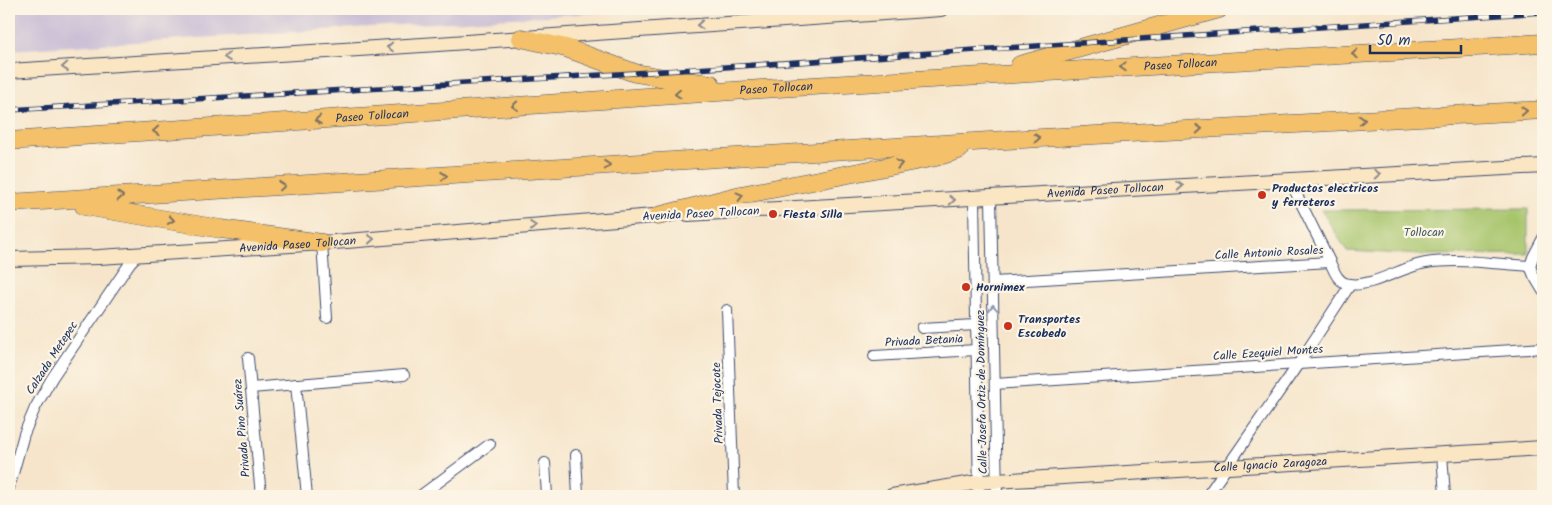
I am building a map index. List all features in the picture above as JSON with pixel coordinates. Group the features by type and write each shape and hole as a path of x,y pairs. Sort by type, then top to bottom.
{"highway":[{"path":"981,76 1219,9"},
{"path":"521,38 566,48 635,72 676,80 761,88"},
{"name":"Paseo Tollocan","path":"9,141 761,88 1543,43"},
{"path":"9,203 989,141 1543,110"},
{"path":"658,216 741,195 936,157 989,141"},
{"path":"54,200 212,227 322,243"}],"main road":[{"path":"9,71 941,9"},
{"name":"Avenida Paseo Tollocan","path":"9,259 138,254 322,243 658,216 1543,166"},
{"name":"Calle Ignacio Zaragoza","path":"892,496 979,489 997,481 1543,448"}],"street":[{"path":"1288,179 1330,262"},
{"name":"Calle Josefa Ortiz de Domínguez","path":"974,198 979,489"},
{"name":"Calle Josefa Ortiz de Domínguez","path":"991,198 997,496"},
{"path":"1543,238 1530,266 1543,291"},
{"path":"322,243 327,318"},
{"name":"Calzada Metepec","path":"9,488 24,434 35,408 52,378 138,254"},
{"name":"Calle Antonio Rosales","path":"993,282 1330,262 1339,279 1350,285"},
{"path":"1207,496 1300,363 1350,285 1375,280 1426,263 1472,262 1530,266"},
{"name":"Privada Tejocote","path":"727,310 734,496"},
{"path":"922,328 976,325"},
{"name":"Calle Ezequiel Montes","path":"994,384 1543,348"},
{"name":"Privada Betania","path":"874,356 976,350"},
{"name":"Privada Pino Suárez","path":"248,358 261,496"},
{"path":"251,388 404,376"},
{"path":"296,384 306,496"},
{"path":"420,496 490,444"},
{"path":"1442,454 1445,496"},
{"path":"576,455 578,496"},
{"path":"546,463 547,496"}],"shaded area":[{"path":"9,9 655,9 9,50"}],"green space":[{"name":"Tollocan","path":"1528,209 1528,254 1421,255 1347,251 1321,210"}],"railway":[{"path":"9,110 635,73 1543,12"}],"place":[{"name":"Productos electricos y ferreteros","path":"1262,195"},
{"name":"Fiesta Silla","path":"773,214"},
{"name":"Hornimex","path":"966,287"},
{"name":"Transportes Escobedo","path":"1008,326"}]}
